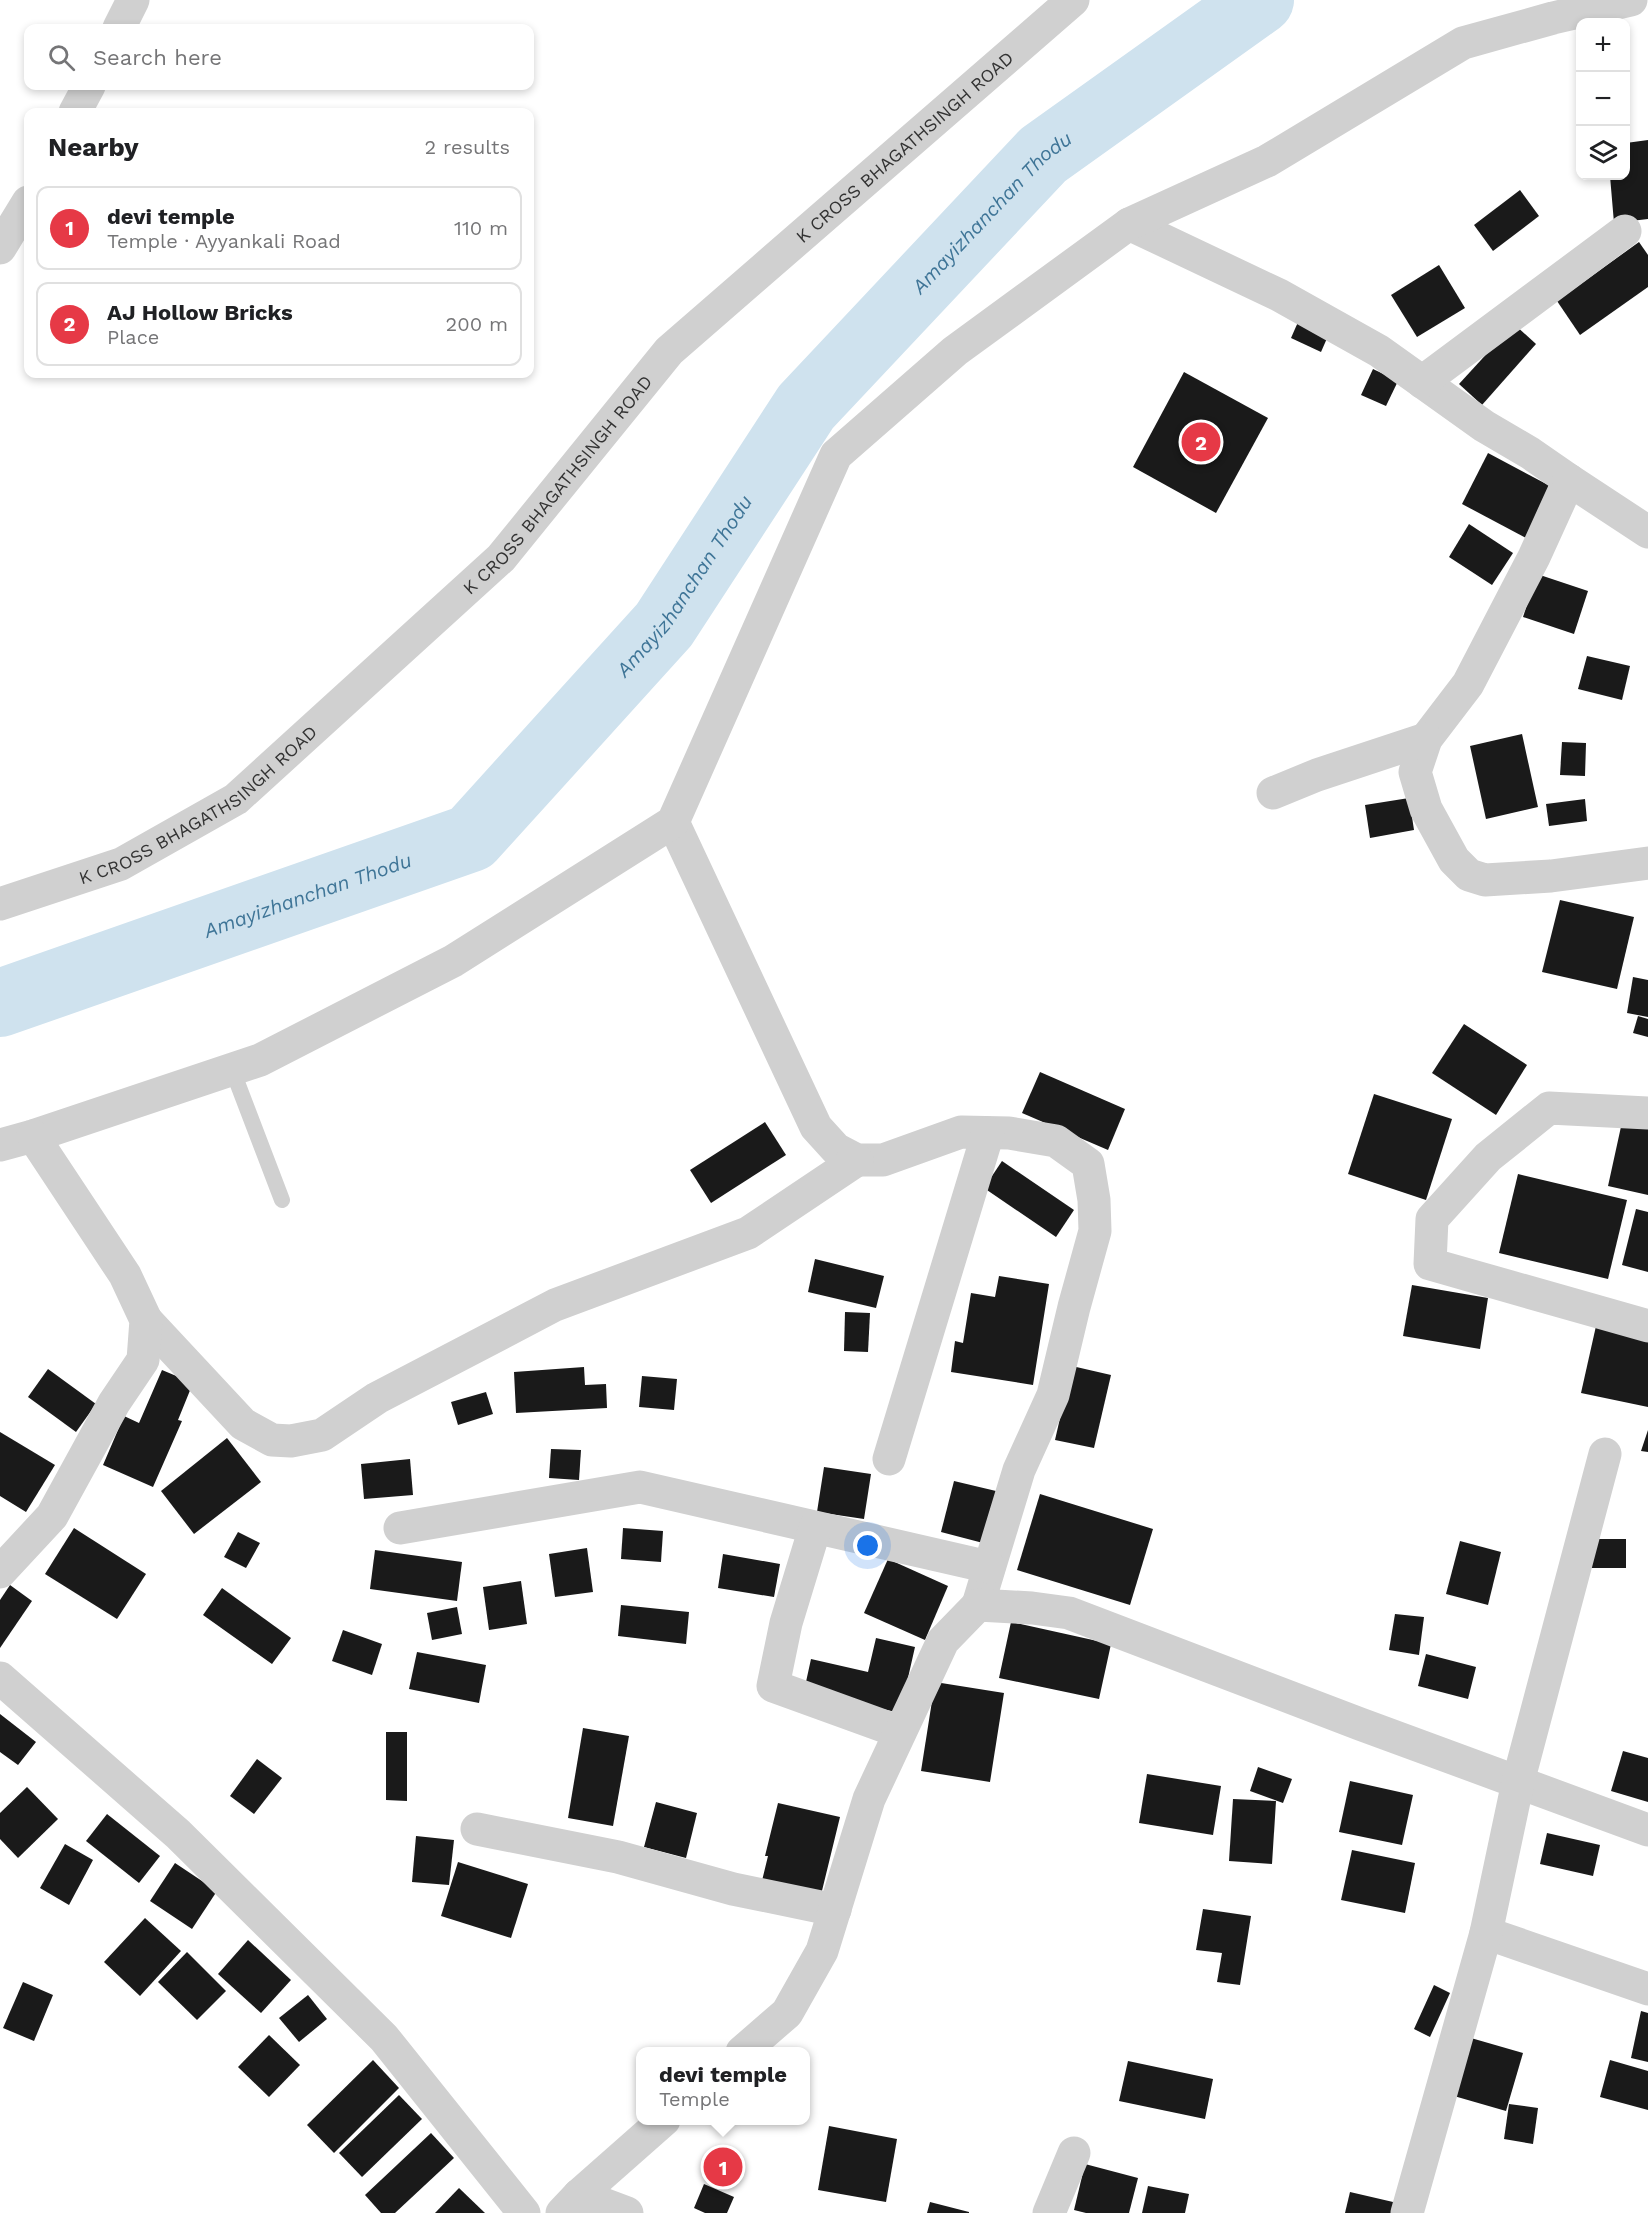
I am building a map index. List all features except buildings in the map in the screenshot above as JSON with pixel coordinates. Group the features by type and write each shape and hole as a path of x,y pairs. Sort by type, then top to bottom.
{"street":[{"path":"121,24 134,0"},
{"name":"K CROSS BHAGATHSINGH ROAD","path":"0,904 121,864 236,799 501,558 669,351 1073,0"},
{"path":"0,1146 260,1060 453,961 673,822 836,455 955,351 1129,224 1267,161 1463,43 1553,18 1631,0"},
{"path":"77,108 87,90"},
{"path":"0,248 24,209"},
{"path":"1129,224 1279,295 1380,351 1484,426 1530,453 1648,532"},
{"path":"1422,382 1625,231"},
{"path":"1569,480 1534,558 1468,684 1426,739 1415,772 1426,809 1454,860 1468,875 1485,880 1551,876 1648,862"},
{"path":"1273,793 1426,739"},
{"path":"673,822 816,1126 836,1149 857,1160 883,1160 961,1132 1008,1133 1056,1141 1088,1164 1094,1200 1095,1231 1053,1395 1018,1470 978,1605 944,1641 869,1799 822,1951 787,2013 748,2047"},
{"path":"1648,1113 1549,1108 1488,1157 1432,1219 1430,1264 1648,1326"},
{"path":"889,1459 988,1133"},
{"path":"33,1136 125,1275 146,1320 243,1424 272,1440 291,1442 322,1435 377,1398 555,1305 748,1233 857,1160"},
{"path":"0,1572 52,1516 114,1403 143,1360 146,1320"},
{"path":"1407,2213 1485,1933 1518,1782 1605,1454"},
{"path":"400,1528 640,1487 990,1567"},
{"path":"815,1528 786,1623 774,1686 900,1732"},
{"path":"978,1605 1069,1613 1648,1830"},
{"path":"0,1678 178,1834 384,2038 524,2213"},
{"path":"477,1829 618,1857 733,1888 835,1910"},
{"path":"1485,1933 1648,1989"},
{"path":"570,2204 659,2125"},
{"path":"1048,2213 1074,2153"},
{"path":"570,2204 627,2213"}],"lane":[{"path":"232,1069 282,1200"}],"waterway":[{"name":"Amayizhanchan Thodu","path":"0,1003 471,838 664,625 806,407 1043,155 1260,0"}],"place":[{"name":"AJ Hollow Bricks","path":"1201,442"},
{"name":"devi temple","path":"723,2167"}]}
